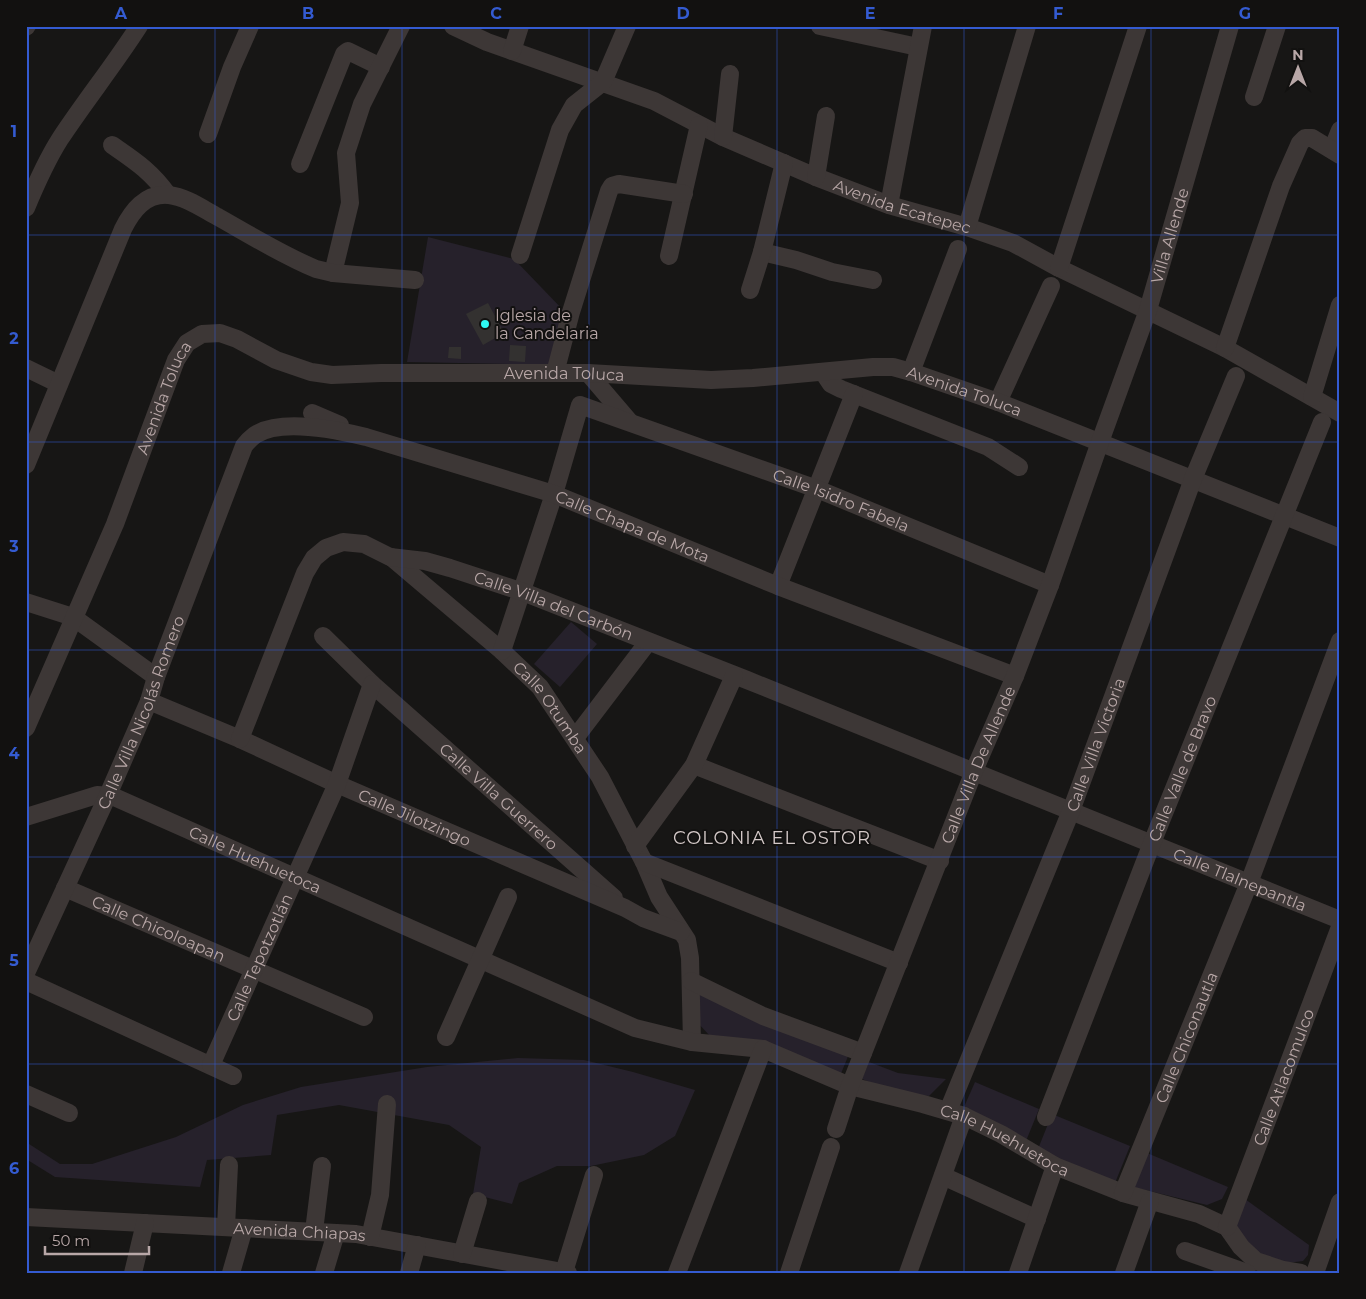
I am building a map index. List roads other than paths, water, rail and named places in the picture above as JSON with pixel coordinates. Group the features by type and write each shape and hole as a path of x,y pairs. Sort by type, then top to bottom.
{"street":[{"path":"26,208 41,174 59,141 90,95 120,56 139,26"},
{"path":"208,134 232,67 250,26"},
{"path":"333,273 350,203 346,153 362,104 401,26"},
{"name":"Avenida Ecatepec","path":"453,26 512,51 603,82 654,102 723,137 816,177 889,205 967,227 1013,243 1059,268 1225,348 1312,397 1339,409"},
{"path":"512,51 520,26"},
{"path":"520,255 560,130 574,105 603,82 627,26"},
{"path":"889,205 923,26"},
{"path":"967,227 1027,26"},
{"path":"1059,268 1138,26"},
{"name":"Villa Allende","path":"1100,442 1148,310 1230,26"},
{"path":"1254,97 1277,26"},
{"path":"830,27 918,47"},
{"path":"300,164 344,54 348,51 381,67"},
{"path":"723,137 730,74"},
{"path":"816,177 826,116"},
{"path":"669,256 699,125"},
{"path":"1225,348 1281,186 1300,144 1305,138 1312,138 1336,152 1340,130"},
{"path":"112,145 157,179 168,195"},
{"path":"750,290 762,252 784,163"},
{"path":"555,373 571,312 608,191 612,186 619,184 684,194"},
{"path":"26,465 123,229 130,214 140,203 152,198 168,195 191,203 304,264 333,273 415,280"},
{"path":"911,372 958,249"},
{"path":"762,252 796,260 832,272 873,280"},
{"path":"998,402 1051,286"},
{"path":"1312,397 1340,305"},
{"name":"Avenida Toluca","path":"26,728 115,524 176,360 187,343 202,334 220,333 237,339 276,360 311,372 332,375 555,373 711,380 893,367 998,402 1340,538"},
{"path":"26,368 59,384"},
{"path":"823,372 831,384 988,447 1019,467"},
{"name":"Calle Isidro Fabela","path":"588,374 629,422"},
{"name":"Calle Villa Victoria","path":"908,1273 943,1176 956,1114 1071,811 1193,478 1236,376"},
{"path":"778,586 854,394"},
{"name":"Calle Isidro Fabela","path":"554,494 580,405 816,489 1050,585"},
{"path":"312,413 366,437"},
{"name":"Calle Valle de Bravo","path":"1046,1117 1152,844 1322,422"},
{"name":"Calle Chapa de Mota","path":"244,446 256,435 271,429 289,427 336,429 366,437 554,494 778,586 1015,676"},
{"name":"Calle Villa De Allende","path":"836,1129 850,1086 974,771 1015,676 1050,585 1100,442"},
{"name":"Calle Villa Nicolás Romero","path":"26,972 108,795 149,701 156,677 244,446"},
{"path":"502,651 554,494"},
{"name":"Calle Villa del Carbón","path":"240,739 305,573 314,558 326,548 343,542 364,544 390,557 425,561 522,592 974,771"},
{"name":"Calle Otumba","path":"390,557 502,651 540,688 600,777 644,862 659,897 687,940 690,958 692,1042"},
{"path":"26,602 73,617 156,677"},
{"name":"Calle Villa Guerrero","path":"323,636 372,684 625,908"},
{"name":"Calle Chiconautla","path":"1123,1193 1249,883 1340,641"},
{"path":"574,738 648,642"},
{"path":"635,846 694,765 734,676"},
{"name":"Calle Tepotzotlán","path":"211,1065 337,784 372,684"},
{"name":"Calle Jilotzingo","path":"149,701 625,908 643,918 682,932"},
{"path":"694,765 940,861"},
{"name":"Calle Tlalnepantla","path":"974,771 1340,920"},
{"path":"26,817 97,795 108,795"},
{"name":"Calle Huehuetoca","path":"108,795 635,1028 692,1042 763,1049 850,1086 956,1114 1001,1134 1055,1166 1123,1193 1200,1214 1226,1227 1241,1247 1252,1269 1283,1270 1301,1273"},
{"path":"644,862 899,963"},
{"name":"Calle Chicoloapan","path":"64,888 364,1017"},
{"path":"446,1037 508,897"},
{"path":"643,918 653,915 658,909 659,897"},
{"name":"Calle Atlacomulco","path":"1226,1227 1340,927"},
{"path":"26,981 233,1076"},
{"path":"691,981 764,1016 863,1053"},
{"path":"677,1273 763,1049"},
{"path":"26,1094 70,1113"},
{"path":"370,1237 380,1195 387,1104"},
{"path":"789,1273 831,1148"},
{"path":"226,1227 229,1165"},
{"path":"314,1231 322,1166"},
{"path":"1018,1273 1055,1166"},
{"path":"566,1272 594,1175"},
{"path":"943,1176 1037,1219"},
{"path":"462,1254 478,1201"},
{"path":"1124,1273 1150,1201"},
{"path":"1315,1273 1340,1202"},
{"name":"Avenida Chiapas","path":"26,1217 336,1233 370,1237 462,1254 502,1267 566,1272"},
{"path":"133,1273 145,1223"},
{"path":"232,1273 244,1228"},
{"path":"324,1273 336,1233"},
{"path":"409,1273 417,1246"},
{"path":"1185,1251 1252,1269"}],"place":[{"name":"Iglesia de la Candelaria","path":"485,324"}],"district":[{"name":"COLONIA EL OSTOR","path":"772,838"}]}
